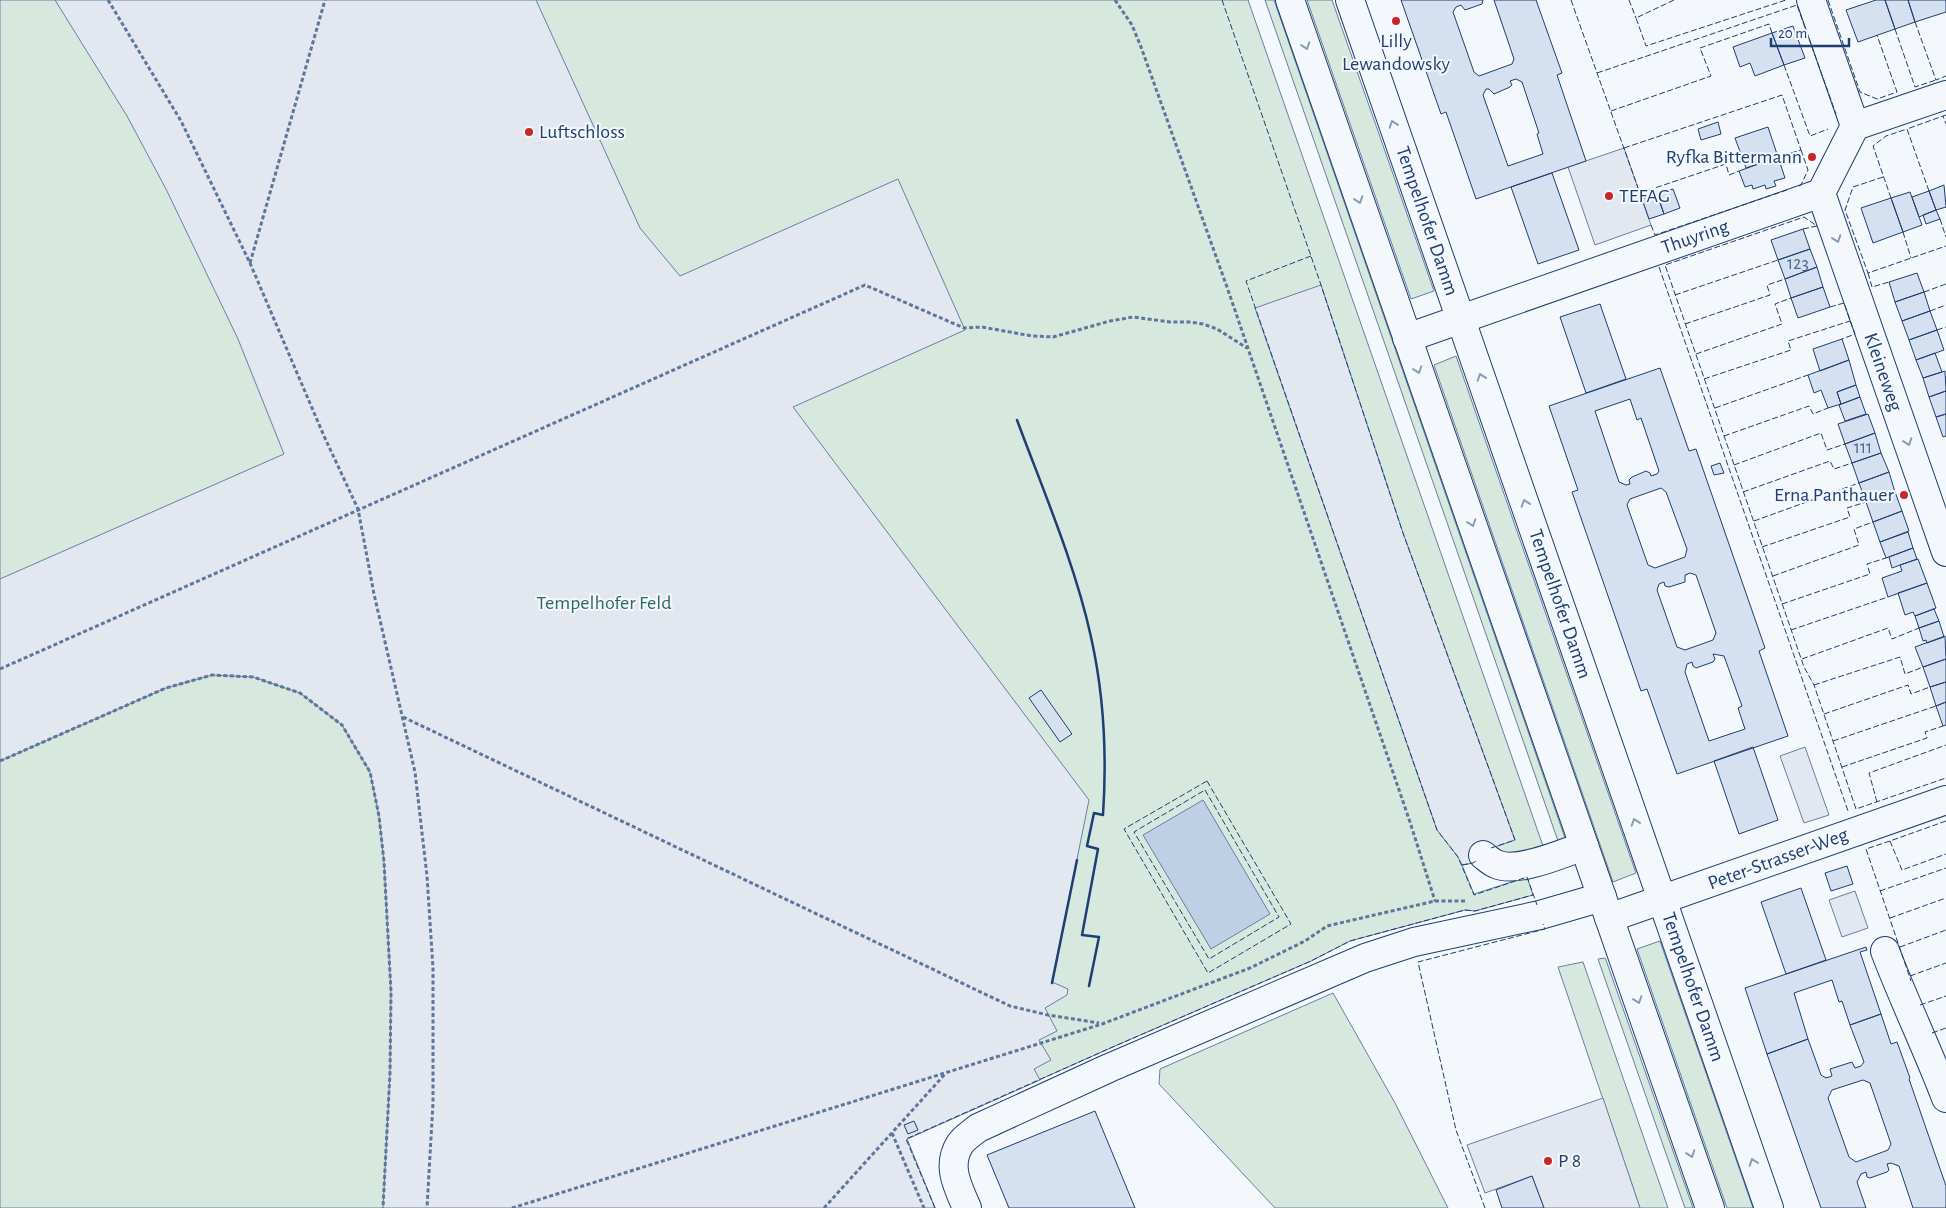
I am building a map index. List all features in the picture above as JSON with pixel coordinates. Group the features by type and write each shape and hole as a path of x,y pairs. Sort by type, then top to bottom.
{"main road":[{"path":"1290,0 1710,1208"},
{"name":"Tempelhofer Damm","path":"1350,0 1769,1208"},
{"path":"1811,0 1855,126"},
{"path":"1821,193 1855,126 1946,94"},
{"name":"Thuyring","path":"1407,338 1821,193"},
{"name":"Kleineweg","path":"1821,193 1946,552"},
{"name":"Peter-Strasser-Weg","path":"967,1208 956,1182 953,1164 960,1144 978,1128 1109,1068 1365,958 1414,942 1540,915 1662,900 1946,800"},
{"path":"1483,855 1496,864 1508,867 1522,866 1584,846"},
{"path":"1885,951 1946,1098"}],"path":[{"path":"108,0 181,121 250,263 324,436 358,509 374,594 415,772 427,876 433,968 433,1103 427,1208"},
{"path":"250,263 325,0"},
{"path":"512,1208 1102,1024 1250,968 1305,941 1327,926 1435,901 1247,348 1142,47 1132,25 1115,0"},
{"path":"0,669 865,285 964,328 982,327 1032,336 1053,337 1110,321 1133,317 1204,324 1247,348"},
{"path":"0,761 166,688 212,675 253,676 300,692 342,725 370,772 379,816 384,862 391,992 390,1073 383,1208"},
{"path":"402,716 1010,1006 1048,1015 1102,1024"},
{"path":"824,1208 947,1071"},
{"path":"892,1133 924,1208"}],"green space":[{"name":"Tempelhofer Feld","path":"0,0 1248,0 1543,846 1533,851 1462,865 1474,894 1527,877 1533,895 1475,911 1465,910 1350,941 1311,961 907,1139 935,1208 0,1208"},
{"path":"1265,0 1274,0 1565,838 1558,841"},
{"path":"1307,0 1332,0 1434,291 1411,299"},
{"path":"1456,356 1636,873 1613,882 1434,365"},
{"path":"1660,941 1753,1208 1727,1208 1637,949"},
{"path":"1605,958 1693,1208 1685,1208 1598,959"},
{"path":"1583,962 1668,1208 1640,1208 1558,967"},
{"path":"1333,993 1395,1103 1448,1208 1275,1208 1159,1084 1160,1069"}],"shaded area":[{"path":"55,0 536,0 640,228 680,276 898,179 965,330 793,407 1089,800 1052,982 1068,989 1067,995 1045,1008 1057,1031 1039,1040 1051,1060 1034,1069 1040,1080 907,1139 935,1208 383,1208 390,1073 391,992 384,862 379,816 370,772 342,725 300,693 253,677 212,675 166,688 0,761 0,579 284,454 238,339 166,189 127,116"},
{"name":"TEFAG","path":"1624,148 1651,225 1595,245 1568,167"},
{"path":"1321,285 1403,533 1515,840 1492,848 1473,863 1462,865 1437,830 1255,308"},
{"path":"1805,747 1829,815 1804,823 1780,756"},
{"path":"1855,891 1868,928 1842,937 1829,900"},
{"name":"P 8","path":"1603,1098 1640,1208 1544,1208 1532,1176 1485,1193 1467,1145"}],"water":[{"path":"1203,800 1270,914 1211,949 1143,835"}],"building":[{"path":"1401,0 1483,0 1482,4 1465,10 1461,5 1456,7 1453,12 1474,72 1479,76 1512,64 1514,59 1494,0 1536,0 1562,73 1557,75 1586,161 1476,199 1446,112 1441,114","holes":["1516,79 1522,82 1539,133 1537,134 1543,154 1508,166 1483,95 1486,89 1489,89 1494,94 1510,87 1512,85 1510,81"]},
{"path":"1876,0 1885,0 1895,29 1858,42 1846,10"},
{"path":"1885,0 1908,0 1915,22 1895,29"},
{"path":"1908,0 1946,0 1946,12 1915,22"},
{"path":"1793,26 1805,58 1784,65 1772,33"},
{"path":"1772,33 1784,65 1755,76 1750,63 1740,67 1733,47"},
{"path":"1718,122 1721,134 1701,140 1698,129"},
{"path":"1768,127 1778,157 1746,168 1735,138"},
{"path":"1778,157 1785,178 1774,181 1776,186 1766,189 1765,185 1753,189 1752,185 1745,187 1739,171"},
{"path":"1552,173 1579,250 1538,264 1511,187"},
{"path":"1944,185 1946,207 1936,210 1929,191"},
{"path":"1673,189 1680,208 1664,214 1657,194"},
{"path":"1929,191 1936,210 1919,217 1912,197"},
{"path":"1910,192 1922,225 1903,232 1891,198"},
{"path":"1657,194 1664,214 1649,219 1642,199"},
{"path":"1891,198 1903,232 1873,243 1861,208"},
{"path":"1936,210 1940,219 1926,224 1923,215"},
{"path":"1803,229 1810,249 1778,260 1771,240"},
{"path":"1810,249 1817,267 1785,279 1778,260"},
{"path":"1817,267 1823,287 1791,298 1785,279"},
{"path":"1917,273 1924,292 1895,302 1889,282"},
{"path":"1823,287 1830,307 1798,318 1791,298"},
{"path":"1924,292 1930,311 1902,321 1895,302"},
{"path":"1600,304 1626,379 1586,393 1560,317"},
{"path":"1930,311 1937,330 1909,340 1902,321"},
{"path":"1937,330 1944,350 1916,360 1909,340"},
{"path":"1842,339 1849,360 1820,371 1813,349"},
{"path":"1935,353 1942,372 1923,378 1916,360"},
{"path":"1849,360 1856,385 1837,392 1841,404 1828,408 1821,390 1814,393 1808,375"},
{"path":"1660,368 1689,451 1696,449 1765,648 1759,651 1788,736 1677,774 1647,689 1641,691 1572,492 1578,490 1549,406","holes":["1630,399 1637,420 1641,418 1659,471 1657,474 1651,476 1646,471 1632,477 1629,480 1630,484 1626,485 1619,482 1595,411","1661,488 1666,492 1687,549 1685,557 1655,568 1648,565 1627,505 1630,499","1690,573 1696,575 1716,633 1713,640 1685,650 1677,647 1657,590 1659,584 1664,582 1665,586 1669,587 1685,582 1685,575","1713,654 1724,656 1742,706 1738,708 1745,729 1709,741 1685,672 1687,664 1692,662 1696,668 1713,662 1715,659"]},
{"path":"1945,371 1946,391 1929,397 1923,378"},
{"path":"1856,385 1860,397 1841,404 1837,392"},
{"path":"1946,391 1946,414 1936,417 1929,397"},
{"path":"1860,397 1866,414 1845,421 1839,405"},
{"path":"1868,414 1875,433 1845,444 1838,424"},
{"path":"1946,414 1946,436 1943,437 1936,417"},
{"path":"1875,433 1881,453 1852,463 1845,444"},
{"path":"1881,453 1889,472 1859,483 1852,463"},
{"path":"1720,463 1724,473 1714,475 1711,466"},
{"path":"1889,472 1895,492 1866,502 1859,483"},
{"path":"1895,492 1902,511 1873,522 1866,502"},
{"path":"1902,511 1909,531 1880,542 1873,522"},
{"path":"1908,532 1913,548 1886,558 1880,542"},
{"path":"1913,548 1917,559 1892,568 1889,557"},
{"path":"1918,559 1927,583 1888,597 1882,578 1902,571 1900,565"},
{"path":"1927,583 1936,608 1915,616 1913,612 1905,615 1898,593"},
{"path":"1934,609 1939,621 1919,628 1915,616"},
{"path":"1939,621 1944,637 1927,643 1926,640 1923,641 1919,628"},
{"path":"1945,636 1946,659 1923,667 1915,647"},
{"path":"1946,659 1946,682 1930,687 1923,667"},
{"path":"1946,682 1946,702 1936,706 1930,687"},
{"path":"1041,690 1072,734 1060,742 1029,698"},
{"path":"1946,702 1946,725 1943,726 1936,706"},
{"path":"1753,747 1778,820 1739,834 1714,761"},
{"path":"1847,866 1853,884 1831,891 1825,873"},
{"path":"1801,888 1826,960 1786,974 1761,902"},
{"path":"1866,947 1867,950 1860,952 1881,1014 1850,1025 1842,1001 1839,1002 1832,980 1794,993 1808,1039 1767,1054 1745,988"},
{"path":"1881,1014 1891,1044 1897,1042 1946,1186 1946,1208 1913,1208 1899,1166 1891,1163 1887,1164 1889,1170 1887,1172 1870,1178 1867,1177 1866,1172 1861,1174 1857,1182 1866,1208 1821,1208 1767,1054 1808,1039 1821,1075 1826,1078 1832,1076 1830,1069 1852,1062 1855,1068 1861,1066 1864,1062 1850,1025","holes":["1863,1080 1870,1083 1891,1144 1888,1150 1856,1162 1849,1157 1828,1098 1832,1090"]},
{"path":"1095,1111 1135,1208 1009,1208 987,1155"},
{"path":"914,1121 918,1130 908,1134 904,1125"},
{"path":"1532,1176 1544,1208 1502,1208 1496,1190"}],"fence":[{"path":"1222,0 1321,285 1403,533 1515,840 1491,848"},
{"path":"1571,0 1642,199"},
{"path":"1629,0 1636,18"},
{"path":"1674,0 1636,18 1646,46 1786,0"},
{"path":"1828,0 1860,92 1877,99 1897,92 1877,35"},
{"path":"1597,73 1797,5 1836,114"},
{"path":"1915,22 1936,80 1946,76"},
{"path":"1611,111 1711,76 1700,48 1769,24 1772,33"},
{"path":"1895,29 1915,87 1936,80"},
{"path":"1784,65 1810,136 1828,129"},
{"path":"1624,148 1782,95 1801,150 1778,157"},
{"path":"1946,115 1943,116 1946,124"},
{"path":"1929,191 1907,129 1943,116"},
{"path":"1891,198 1873,146 1886,136 1907,129"},
{"path":"1799,186 1808,170 1801,150"},
{"path":"1640,193 1726,164 1729,175 1739,171"},
{"path":"1883,177 1853,187 1845,210 1868,273 1946,246"},
{"path":"1651,225 1655,235 1787,190"},
{"path":"1803,229 1817,226 1804,217 1665,265 1804,667 1814,685 1856,809 1946,778"},
{"path":"1940,219 1946,237"},
{"path":"1903,232 1911,258"},
{"path":"1311,256 1246,281 1437,830 1458,857 1474,895 1527,877 1537,905"},
{"path":"1675,295 1778,260"},
{"path":"1659,267 1848,811"},
{"path":"1868,273 1872,287 1889,282"},
{"path":"1685,324 1770,295 1767,285 1785,279"},
{"path":"1924,292 1946,284"},
{"path":"1696,354 1782,324 1775,304 1791,298"},
{"path":"1830,307 1844,303 1855,334 1842,339"},
{"path":"1930,311 1946,305"},
{"path":"1704,379 1791,350 1788,341 1850,321"},
{"path":"1937,330 1946,327"},
{"path":"1715,408 1808,375"},
{"path":"1724,436 1809,406 1813,414 1828,408"},
{"path":"1734,465 1821,433 1827,450 1845,444"},
{"path":"1743,492 1830,461 1834,469 1852,463"},
{"path":"1754,521 1859,483"},
{"path":"1762,547 1850,517 1847,508 1866,502"},
{"path":"1773,576 1859,545 1854,529 1873,522"},
{"path":"1782,604 1870,574 1867,564 1886,558"},
{"path":"1791,630 1888,597"},
{"path":"1802,659 1888,628 1892,639 1919,628"},
{"path":"1814,685 1900,657 1905,674 1923,667"},
{"path":"1824,714 1908,685 1911,694 1930,687"},
{"path":"1833,741 1936,706"},
{"path":"1842,767 1927,738 1925,732 1943,726"},
{"path":"1877,802 1869,773 1946,745"},
{"path":"1207,781 1291,924 1208,973 1124,829 1207,781"},
{"path":"1205,790 1279,917 1209,959 1134,832 1205,790"},
{"path":"1946,821 1890,841 1902,870 1946,854"},
{"path":"1890,841 1866,849 1911,981"},
{"path":"1462,865 1476,861"},
{"path":"1880,891 1946,868"},
{"path":"935,1208 906,1139 1311,961 1350,941 1465,910 1475,911 1533,895"},
{"path":"1890,918 1946,898"},
{"path":"1485,1208 1456,1130 1418,962 1545,929 1543,924"},
{"path":"1900,947 1946,930"},
{"path":"1910,976 1946,963"},
{"path":"1920,1005 1946,996"},
{"path":"1932,1033 1946,1028"}],"wall":[{"path":"1017,420 1058,527 1076,582 1091,637 1102,703 1104,748 1103,815 1094,813 1087,846 1098,849 1082,935 1099,937 1089,986"},
{"path":"1052,983 1077,860"}],"place":[{"name":"Lilly Lewandowsky","path":"1396,21"},
{"name":"Luftschloss","path":"529,132"},
{"name":"Ryfka Bittermann","path":"1812,157"},
{"name":"TEFAG","path":"1609,196"},
{"name":"Erna Panthauer","path":"1904,495"},
{"name":"P 8","path":"1548,1161"}]}
